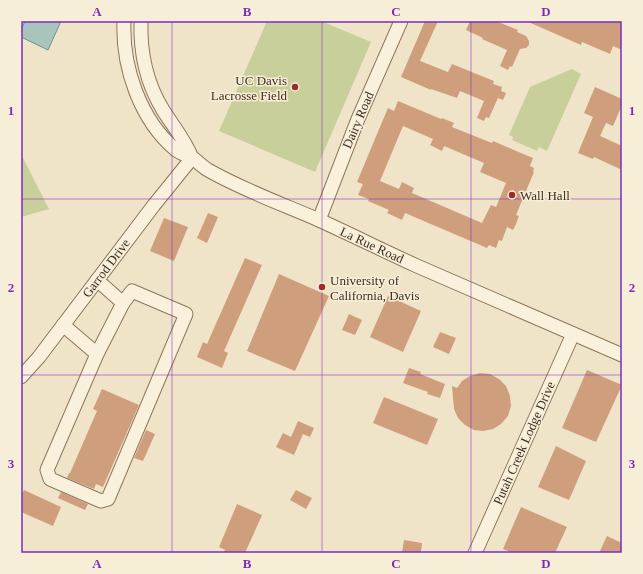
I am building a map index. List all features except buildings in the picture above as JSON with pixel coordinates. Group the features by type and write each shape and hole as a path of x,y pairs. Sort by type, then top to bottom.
{"street":[{"name":"La Rue Road","path":"124,21 125,48 129,69 142,104 153,125 177,152 192,158 221,177 622,355"},
{"name":"La Rue Road","path":"141,21 143,56 149,78 163,109 186,144 192,158"},
{"name":"Dairy Road","path":"319,220 355,126 401,21"},
{"name":"Garrod Drive","path":"21,377 39,357 154,205 192,158"},
{"path":"97,280 123,303"},
{"path":"132,291 186,314 108,500 101,501 50,479 47,470 97,354 123,303 132,291"},
{"path":"63,325 97,354"},
{"name":"Putah Creek Lodge Drive","path":"475,553 573,334"}],"green space":[{"name":"UC Davis Lacrosse Field","path":"267,21 321,21 371,42 315,172 219,131"},
{"path":"572,69 581,74 547,151 539,147 537,151 512,140 513,137 509,135 530,87"},
{"path":"21,154 49,209 21,217"}],"water":[{"path":"25,21 61,21 48,50 21,37 21,30"}],"place":[{"name":"UC Davis Lacrosse Field","path":"295,87"},
{"name":"Wall Hall","path":"512,195"},
{"name":"University of California, Davis","path":"322,287"}]}
